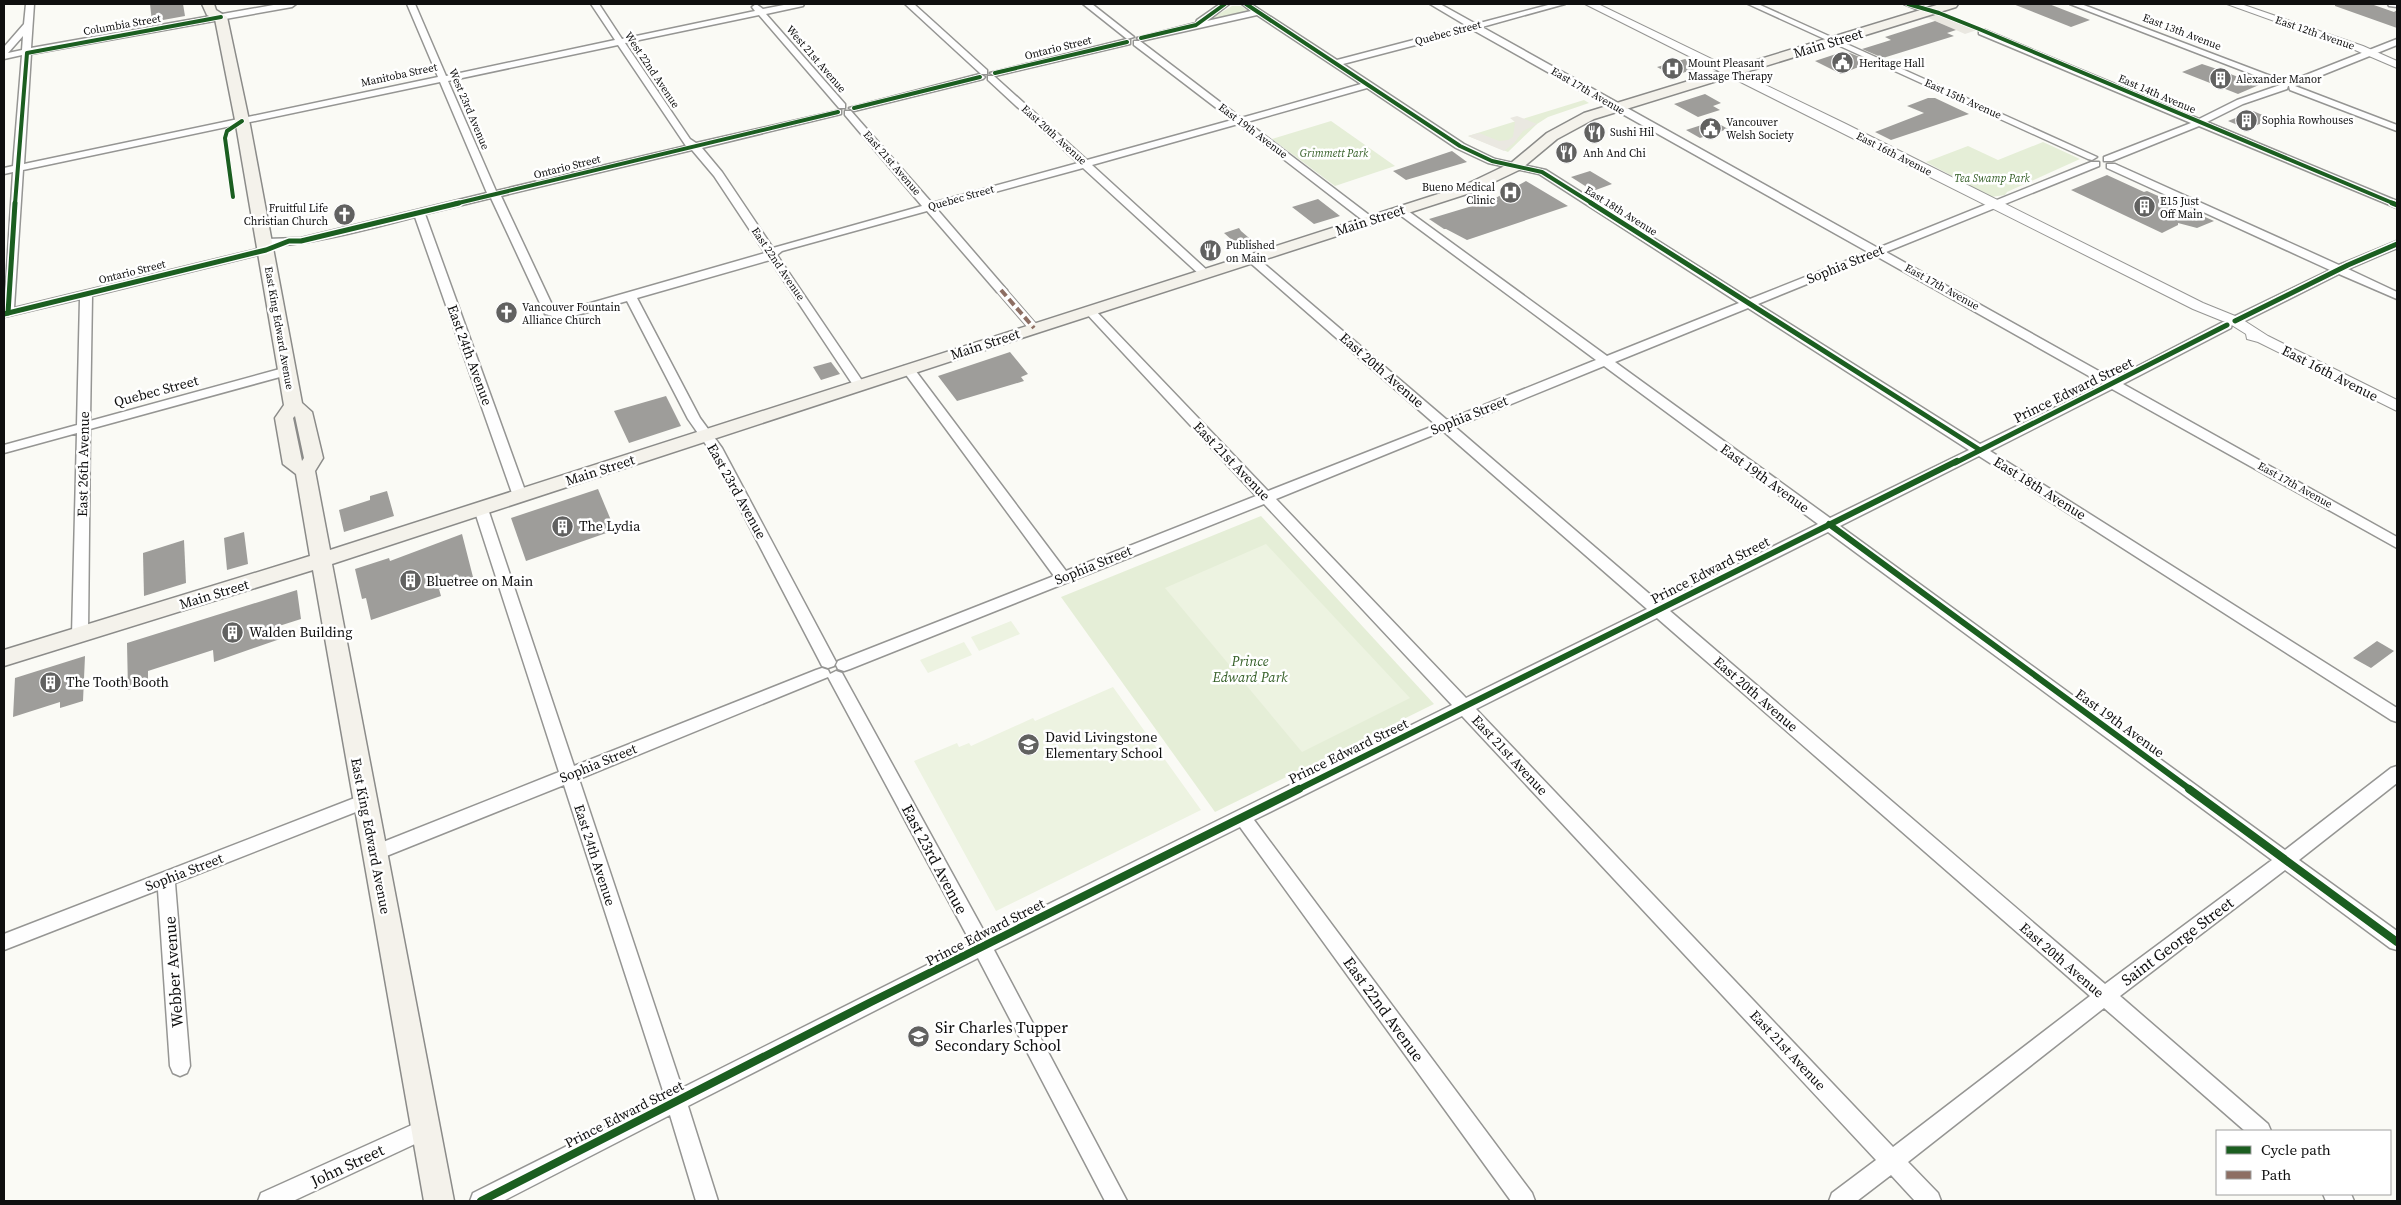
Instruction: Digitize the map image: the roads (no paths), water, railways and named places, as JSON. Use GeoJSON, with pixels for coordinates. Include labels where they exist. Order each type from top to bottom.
{"type":"FeatureCollection","features":[{"type":"Feature","properties":{"kind":"main road"},"geometry":{"type":"LineString","coordinates":[[208,4],[211,12],[221,17],[228,9],[227,4]]}},
{"type":"Feature","properties":{"kind":"main road","name":"Main Street"},"geometry":{"type":"LineString","coordinates":[[4,658],[321,561],[859,384],[1482,183],[1516,166],[1566,126],[1617,107],[1952,4]]}},
{"type":"Feature","properties":{"kind":"main road","name":"East King Edward Avenue"},"geometry":{"type":"LineString","coordinates":[[221,17],[242,120],[293,405],[284,418],[293,464],[305,471],[364,801],[439,1201]]}},
{"type":"Feature","properties":{"kind":"street"},"geometry":{"type":"LineString","coordinates":[[6,313],[30,4]]}},
{"type":"Feature","properties":{"kind":"street","name":"Columbia Street"},"geometry":{"type":"LineString","coordinates":[[4,56],[292,4]]}},
{"type":"Feature","properties":{"kind":"street","name":"West 23rd Avenue"},"geometry":{"type":"LineString","coordinates":[[411,4],[490,190],[495,195]]}},
{"type":"Feature","properties":{"kind":"street","name":"West 22nd Avenue"},"geometry":{"type":"LineString","coordinates":[[594,4],[686,141],[694,147]]}},
{"type":"Feature","properties":{"kind":"street","name":"West 21st Avenue"},"geometry":{"type":"LineString","coordinates":[[753,4],[846,110]]}},
{"type":"Feature","properties":{"kind":"street","name":"Manitoba Street"},"geometry":{"type":"LineString","coordinates":[[4,171],[800,4]]}},
{"type":"Feature","properties":{"kind":"street","name":"East 20th Avenue"},"geometry":{"type":"LineString","coordinates":[[909,4],[1204,273]]}},
{"type":"Feature","properties":{"kind":"street","name":"East 19th Avenue"},"geometry":{"type":"LineString","coordinates":[[1086,4],[1369,220]]}},
{"type":"Feature","properties":{"kind":"street","name":"Ontario Street"},"geometry":{"type":"LineString","coordinates":[[1196,25],[1225,4]]}},
{"type":"Feature","properties":{"kind":"street","name":"East 18th Avenue"},"geometry":{"type":"LineString","coordinates":[[1246,4],[1469,150],[1492,161],[1542,172],[2397,716]]}},
{"type":"Feature","properties":{"kind":"street","name":"East 17th Avenue"},"geometry":{"type":"LineString","coordinates":[[1434,4],[2115,383],[2397,543]]}},
{"type":"Feature","properties":{"kind":"street","name":"Quebec Street"},"geometry":{"type":"LineString","coordinates":[[1336,63],[1561,4]]}},
{"type":"Feature","properties":{"kind":"street","name":"East 16th Avenue"},"geometry":{"type":"LineString","coordinates":[[1590,4],[2397,406]]}},
{"type":"Feature","properties":{"kind":"street","name":"East 15th Avenue"},"geometry":{"type":"LineString","coordinates":[[1752,4],[2094,161]]}},
{"type":"Feature","properties":{"kind":"street"},"geometry":{"type":"LineString","coordinates":[[1908,4],[1929,11]]}},
{"type":"Feature","properties":{"kind":"street","name":"East 13th Avenue"},"geometry":{"type":"LineString","coordinates":[[2074,4],[2397,128]]}},
{"type":"Feature","properties":{"kind":"street","name":"East 12th Avenue"},"geometry":{"type":"LineString","coordinates":[[2232,4],[2370,53],[2397,65]]}},
{"type":"Feature","properties":{"kind":"street"},"geometry":{"type":"LineString","coordinates":[[2392,4],[2397,5]]}},
{"type":"Feature","properties":{"kind":"street","name":"Ontario Street"},"geometry":{"type":"LineString","coordinates":[[6,313],[987,75],[1258,12]]}},
{"type":"Feature","properties":{"kind":"street"},"geometry":{"type":"LineString","coordinates":[[4,52],[28,25]]}},
{"type":"Feature","properties":{"kind":"street","name":"East 14th Avenue"},"geometry":{"type":"LineString","coordinates":[[1982,32],[2397,204]]}},
{"type":"Feature","properties":{"kind":"street"},"geometry":{"type":"LineString","coordinates":[[2110,162],[2240,102],[2287,86],[2397,42]]}},
{"type":"Feature","properties":{"kind":"street","name":"Quebec Street"},"geometry":{"type":"LineString","coordinates":[[495,195],[549,310],[554,314],[563,315],[765,258],[778,249],[1369,85]]}},
{"type":"Feature","properties":{"kind":"street","name":"East 21st Avenue"},"geometry":{"type":"LineString","coordinates":[[846,110],[1034,328]]}},
{"type":"Feature","properties":{"kind":"street","name":"East 22nd Avenue"},"geometry":{"type":"LineString","coordinates":[[694,147],[700,151],[712,167],[772,253],[859,384]]}},
{"type":"Feature","properties":{"kind":"street"},"geometry":{"type":"LineString","coordinates":[[2094,161],[2110,162],[2397,296]]}},
{"type":"Feature","properties":{"kind":"street","name":"Sophia Street"},"geometry":{"type":"LineString","coordinates":[[374,853],[1445,424],[1605,362],[1994,204],[2094,161]]}},
{"type":"Feature","properties":{"kind":"street","name":"East 19th Avenue"},"geometry":{"type":"LineString","coordinates":[[1400,210],[2397,942]]}},
{"type":"Feature","properties":{"kind":"street","name":"East 24th Avenue"},"geometry":{"type":"LineString","coordinates":[[420,213],[520,496]]}},
{"type":"Feature","properties":{"kind":"street","name":"Prince Edward Street"},"geometry":{"type":"LineString","coordinates":[[480,1201],[1829,524],[2115,383],[2231,323],[2340,269],[2397,244]]}},
{"type":"Feature","properties":{"kind":"street","name":"East 20th Avenue"},"geometry":{"type":"LineString","coordinates":[[1251,258],[2260,1130]]}},
{"type":"Feature","properties":{"kind":"street","name":"East 26th Avenue"},"geometry":{"type":"LineString","coordinates":[[80,634],[86,294]]}},
{"type":"Feature","properties":{"kind":"street","name":"East 23rd Avenue"},"geometry":{"type":"LineString","coordinates":[[630,296],[705,435],[715,448],[983,948],[1116,1201]]}},
{"type":"Feature","properties":{"kind":"street","name":"East 21st Avenue"},"geometry":{"type":"LineString","coordinates":[[1089,310],[1930,1201]]}},
{"type":"Feature","properties":{"kind":"street"},"geometry":{"type":"LineString","coordinates":[[908,369],[1063,577]]}},
{"type":"Feature","properties":{"kind":"street","name":"Quebec Street"},"geometry":{"type":"LineString","coordinates":[[4,449],[287,371]]}},
{"type":"Feature","properties":{"kind":"street","name":"East 24th Avenue"},"geometry":{"type":"LineString","coordinates":[[482,509],[707,1201]]}},
{"type":"Feature","properties":{"kind":"street","name":"Saint George Street"},"geometry":{"type":"LineString","coordinates":[[1840,1201],[2104,996],[2397,773]]}},
{"type":"Feature","properties":{"kind":"street","name":"Sophia Street"},"geometry":{"type":"LineString","coordinates":[[4,942],[364,801]]}},
{"type":"Feature","properties":{"kind":"street","name":"East 22nd Avenue"},"geometry":{"type":"LineString","coordinates":[[1243,818],[1524,1201]]}},
{"type":"Feature","properties":{"kind":"street","name":"Webber Avenue"},"geometry":{"type":"LineString","coordinates":[[166,879],[180,1066]]}},
{"type":"Feature","properties":{"kind":"street","name":"John Street"},"geometry":{"type":"LineString","coordinates":[[269,1201],[426,1129]]}},
{"type":"Feature","properties":{"kind":"place","name":"Heritage Hall"},"geometry":{"type":"Point","coordinates":[1843,63]}},
{"type":"Feature","properties":{"kind":"place","name":"Mount Pleasant Massage Therapy"},"geometry":{"type":"Point","coordinates":[1672,69]}},
{"type":"Feature","properties":{"kind":"place","name":"Alexander Manor"},"geometry":{"type":"Point","coordinates":[2220,79]}},
{"type":"Feature","properties":{"kind":"place","name":"Sophia Rowhouses"},"geometry":{"type":"Point","coordinates":[2246,120]}},
{"type":"Feature","properties":{"kind":"place","name":"Vancouver Welsh Society"},"geometry":{"type":"Point","coordinates":[1710,128]}},
{"type":"Feature","properties":{"kind":"place","name":"Sushi Hil"},"geometry":{"type":"Point","coordinates":[1594,132]}},
{"type":"Feature","properties":{"kind":"place","name":"Anh And Chi"},"geometry":{"type":"Point","coordinates":[1567,153]}},
{"type":"Feature","properties":{"kind":"place","name":"Bueno Medical Clinic"},"geometry":{"type":"Point","coordinates":[1511,193]}},
{"type":"Feature","properties":{"kind":"place","name":"E15 Just Off Main"},"geometry":{"type":"Point","coordinates":[2144,207]}},
{"type":"Feature","properties":{"kind":"place","name":"Fruitful Life Christian Church"},"geometry":{"type":"Point","coordinates":[344,214]}},
{"type":"Feature","properties":{"kind":"place","name":"Published on Main"},"geometry":{"type":"Point","coordinates":[1210,251]}},
{"type":"Feature","properties":{"kind":"place","name":"Vancouver Fountain Alliance Church"},"geometry":{"type":"Point","coordinates":[506,313]}},
{"type":"Feature","properties":{"kind":"place","name":"The Lydia"},"geometry":{"type":"Point","coordinates":[563,526]}},
{"type":"Feature","properties":{"kind":"place","name":"Bluetree on Main"},"geometry":{"type":"Point","coordinates":[410,581]}},
{"type":"Feature","properties":{"kind":"place","name":"Walden Building"},"geometry":{"type":"Point","coordinates":[233,632]}},
{"type":"Feature","properties":{"kind":"place","name":"The Tooth Booth"},"geometry":{"type":"Point","coordinates":[50,682]}},
{"type":"Feature","properties":{"kind":"place","name":"David Livingstone Elementary School"},"geometry":{"type":"Point","coordinates":[1029,745]}},
{"type":"Feature","properties":{"kind":"place","name":"Sir Charles Tupper Secondary School"},"geometry":{"type":"Point","coordinates":[919,1036]}},
{"type":"Feature","properties":{"kind":"park label","name":"Grimmett Park"},"geometry":{"type":"Point","coordinates":[1334,153]}},
{"type":"Feature","properties":{"kind":"park label","name":"Tea Swamp Park"},"geometry":{"type":"Point","coordinates":[1992,178]}},
{"type":"Feature","properties":{"kind":"park label","name":"Prince Edward Park"},"geometry":{"type":"Point","coordinates":[1250,670]}}]}
